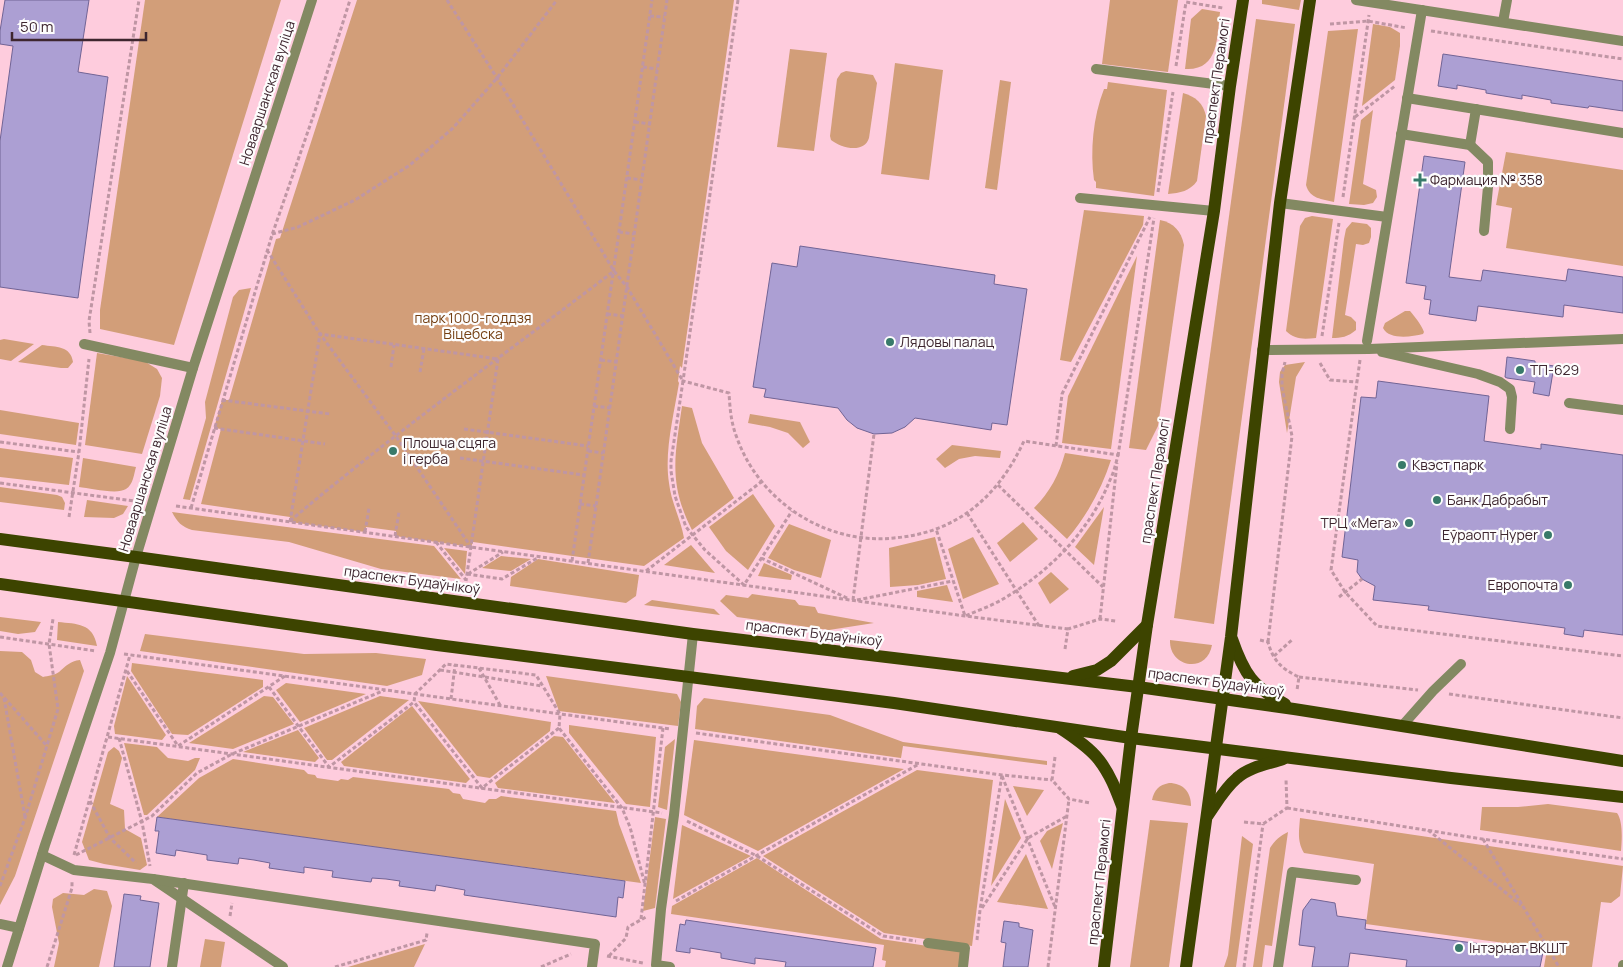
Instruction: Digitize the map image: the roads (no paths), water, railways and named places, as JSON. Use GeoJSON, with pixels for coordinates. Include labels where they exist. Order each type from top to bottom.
{"type":"FeatureCollection","features":[{"type":"Feature","properties":{"kind":"main road","name":"праспект Перамогі"},"geometry":{"type":"LineString","coordinates":[[1104,967],[1138,687],[1214,211],[1243,0]]}},
{"type":"Feature","properties":{"kind":"main road"},"geometry":{"type":"LineString","coordinates":[[1186,967],[1231,637],[1280,204],[1310,0]]}},
{"type":"Feature","properties":{"kind":"main road","name":"праспект Будаўнікоў"},"geometry":{"type":"LineString","coordinates":[[0,539],[136,556],[693,634],[1138,687],[1294,708],[1623,761]]}},
{"type":"Feature","properties":{"kind":"main road"},"geometry":{"type":"LineString","coordinates":[[0,584],[487,651],[689,676],[1058,726],[1131,738],[1623,797]]}},
{"type":"Feature","properties":{"kind":"main road"},"geometry":{"type":"LineString","coordinates":[[1062,678],[1097,670],[1118,655],[1147,625]]}},
{"type":"Feature","properties":{"kind":"main road"},"geometry":{"type":"LineString","coordinates":[[1231,637],[1240,661],[1250,678],[1266,694],[1294,708]]}},
{"type":"Feature","properties":{"kind":"main road"},"geometry":{"type":"LineString","coordinates":[[1058,726],[1084,744],[1099,759],[1110,777],[1122,807]]}},
{"type":"Feature","properties":{"kind":"main road"},"geometry":{"type":"LineString","coordinates":[[1207,817],[1225,791],[1238,777],[1255,768],[1288,758]]}},
{"type":"Feature","properties":{"kind":"street","name":"Новааршанская вуліца"},"geometry":{"type":"LineString","coordinates":[[7,967],[42,855],[110,653],[136,556],[193,368],[312,0]]}},
{"type":"Feature","properties":{"kind":"street"},"geometry":{"type":"LineString","coordinates":[[1356,0],[1623,41]]}},
{"type":"Feature","properties":{"kind":"street"},"geometry":{"type":"LineString","coordinates":[[1503,22],[1507,0]]}},
{"type":"Feature","properties":{"kind":"street"},"geometry":{"type":"LineString","coordinates":[[1366,346],[1422,10]]}},
{"type":"Feature","properties":{"kind":"street"},"geometry":{"type":"LineString","coordinates":[[1096,69],[1230,86]]}},
{"type":"Feature","properties":{"kind":"street"},"geometry":{"type":"LineString","coordinates":[[1407,98],[1623,133]]}},
{"type":"Feature","properties":{"kind":"street"},"geometry":{"type":"LineString","coordinates":[[1470,145],[1476,109]]}},
{"type":"Feature","properties":{"kind":"street"},"geometry":{"type":"LineString","coordinates":[[1401,134],[1470,145],[1488,162],[1484,231]]}},
{"type":"Feature","properties":{"kind":"street"},"geometry":{"type":"LineString","coordinates":[[1080,198],[1214,211]]}},
{"type":"Feature","properties":{"kind":"street"},"geometry":{"type":"LineString","coordinates":[[1280,204],[1387,217]]}},
{"type":"Feature","properties":{"kind":"street"},"geometry":{"type":"LineString","coordinates":[[1262,350],[1320,350],[1366,346],[1623,339]]}},
{"type":"Feature","properties":{"kind":"street"},"geometry":{"type":"LineString","coordinates":[[88,344],[193,368]]}},
{"type":"Feature","properties":{"kind":"street"},"geometry":{"type":"LineString","coordinates":[[1366,346],[1478,374],[1500,382],[1510,389],[1512,397],[1510,429]]}},
{"type":"Feature","properties":{"kind":"street"},"geometry":{"type":"LineString","coordinates":[[1570,403],[1623,410]]}},
{"type":"Feature","properties":{"kind":"street"},"geometry":{"type":"LineString","coordinates":[[670,967],[656,965],[670,814],[693,634]]}},
{"type":"Feature","properties":{"kind":"street"},"geometry":{"type":"LineString","coordinates":[[1402,726],[1432,691],[1461,664]]}},
{"type":"Feature","properties":{"kind":"street"},"geometry":{"type":"LineString","coordinates":[[42,855],[74,870],[184,883],[595,944],[592,967]]}},
{"type":"Feature","properties":{"kind":"street"},"geometry":{"type":"LineString","coordinates":[[1278,967],[1292,872],[1356,880]]}},
{"type":"Feature","properties":{"kind":"street"},"geometry":{"type":"LineString","coordinates":[[153,879],[283,967]]}},
{"type":"Feature","properties":{"kind":"street"},"geometry":{"type":"LineString","coordinates":[[172,967],[184,883]]}},
{"type":"Feature","properties":{"kind":"street"},"geometry":{"type":"LineString","coordinates":[[0,924],[19,928]]}},
{"type":"Feature","properties":{"kind":"street"},"geometry":{"type":"LineString","coordinates":[[928,943],[965,948],[963,967]]}},
{"type":"Feature","properties":{"kind":"place","name":"Фармация № 358"},"geometry":{"type":"Point","coordinates":[1420,180]}},
{"type":"Feature","properties":{"kind":"place","name":"Лядовы палац"},"geometry":{"type":"Point","coordinates":[890,342]}},
{"type":"Feature","properties":{"kind":"place","name":"ТП-629"},"geometry":{"type":"Point","coordinates":[1520,370]}},
{"type":"Feature","properties":{"kind":"place","name":"Плошча сцяга і герба"},"geometry":{"type":"Point","coordinates":[393,451]}},
{"type":"Feature","properties":{"kind":"place","name":"Квэст парк"},"geometry":{"type":"Point","coordinates":[1402,465]}},
{"type":"Feature","properties":{"kind":"place","name":"Банк Дабрабыт"},"geometry":{"type":"Point","coordinates":[1437,500]}},
{"type":"Feature","properties":{"kind":"place","name":"ТРЦ «Мега»"},"geometry":{"type":"Point","coordinates":[1409,523]}},
{"type":"Feature","properties":{"kind":"place","name":"Еўраопт Hyper"},"geometry":{"type":"Point","coordinates":[1548,535]}},
{"type":"Feature","properties":{"kind":"place","name":"Европочта"},"geometry":{"type":"Point","coordinates":[1568,585]}},
{"type":"Feature","properties":{"kind":"place","name":"Інтэрнат ВКШТ"},"geometry":{"type":"Point","coordinates":[1459,948]}},
{"type":"Feature","properties":{"kind":"park label","name":"парк 1000-годдзя Віцебска"},"geometry":{"type":"Point","coordinates":[473,326]}}]}
